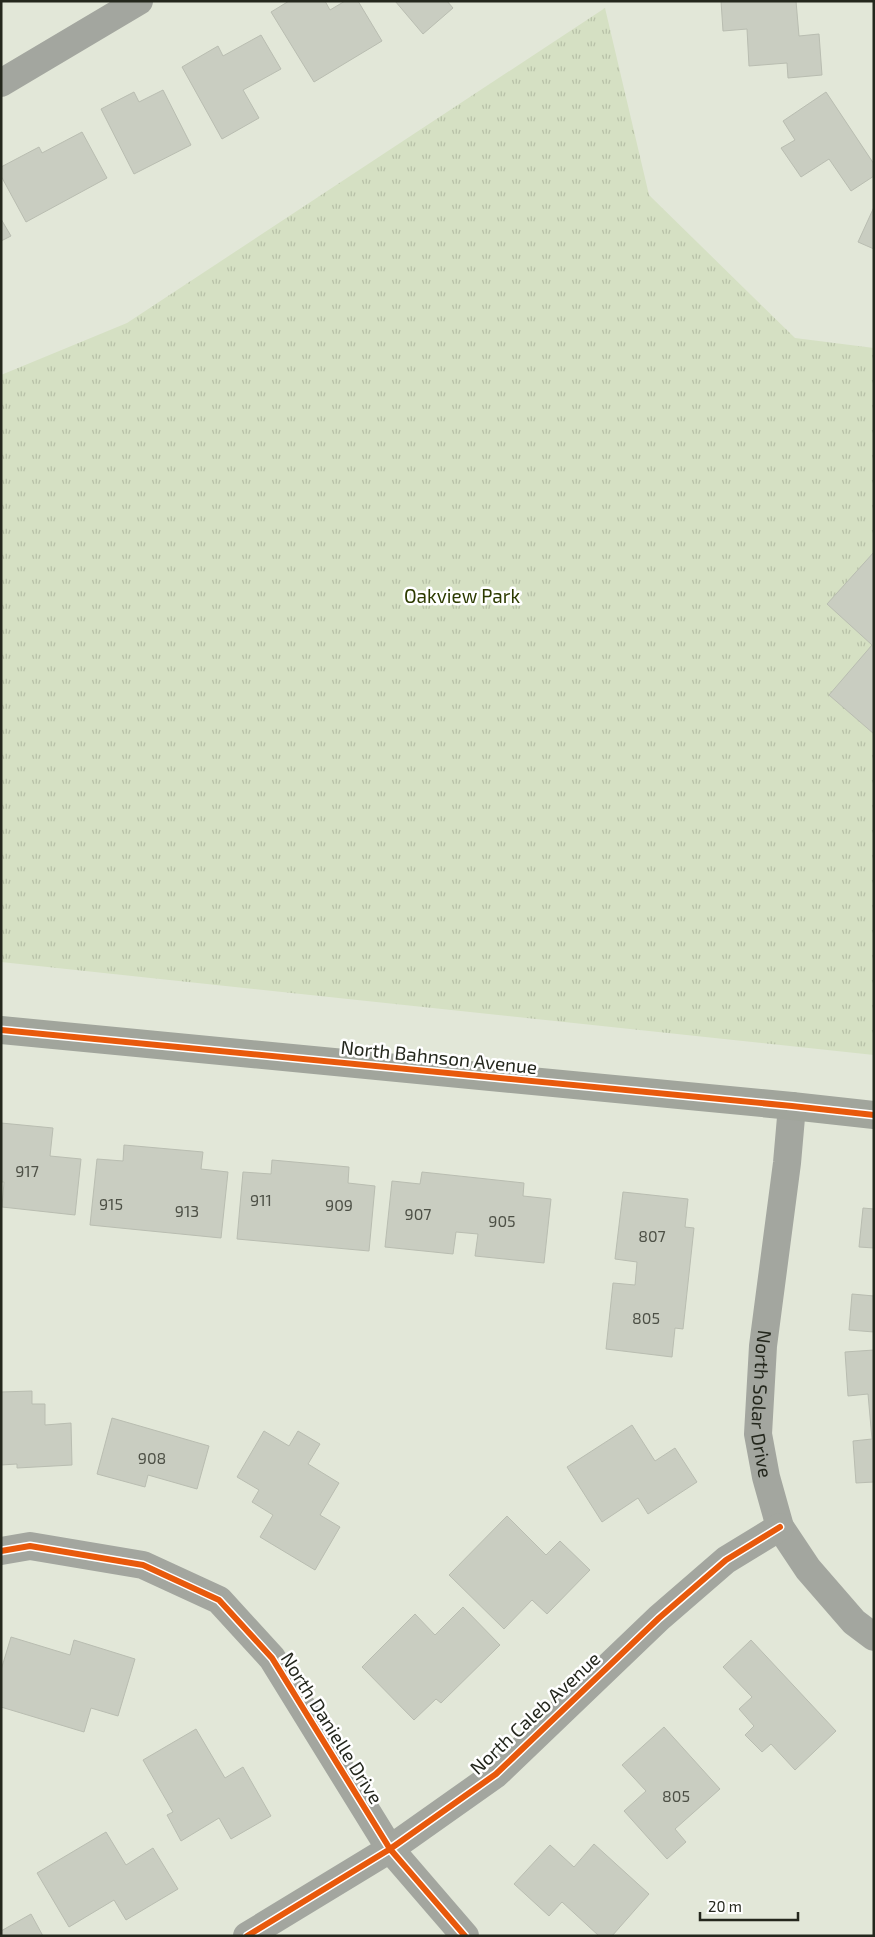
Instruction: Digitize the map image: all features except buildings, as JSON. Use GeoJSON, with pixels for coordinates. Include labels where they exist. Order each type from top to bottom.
{"type":"FeatureCollection","features":[{"type":"Feature","properties":{"kind":"street"},"geometry":{"type":"LineString","coordinates":[[1,84],[139,1]]}},
{"type":"Feature","properties":{"kind":"street","name":"North Bahnson Avenue"},"geometry":{"type":"LineString","coordinates":[[1,1030],[874,1115]]}},
{"type":"Feature","properties":{"kind":"street","name":"North Solar Drive"},"geometry":{"type":"LineString","coordinates":[[792,1106],[786,1172],[764,1346],[758,1434],[766,1476],[780,1527],[808,1569],[854,1622],[874,1637]]}},
{"type":"Feature","properties":{"kind":"street","name":"North Caleb Avenue"},"geometry":{"type":"LineString","coordinates":[[247,1936],[390,1849],[496,1774],[659,1618],[726,1560],[780,1527]]}},
{"type":"Feature","properties":{"kind":"street","name":"North Danielle Drive"},"geometry":{"type":"LineString","coordinates":[[1,1551],[30,1546],[144,1565],[219,1600],[272,1658],[390,1849],[465,1936]]}},
{"type":"Feature","properties":{"kind":"green space","name":"Oakview Park"},"geometry":{"type":"Polygon","coordinates":[[[605,8],[649,195],[795,338],[874,348],[874,1055],[1,962],[1,375],[127,323],[605,8]]]}},
{"type":"Feature","properties":{"kind":"cycle path"},"geometry":{"type":"LineString","coordinates":[[1,1030],[874,1115]]}},
{"type":"Feature","properties":{"kind":"cycle path"},"geometry":{"type":"LineString","coordinates":[[247,1936],[390,1849],[496,1774],[659,1618],[726,1560],[780,1527]]}},
{"type":"Feature","properties":{"kind":"cycle path"},"geometry":{"type":"LineString","coordinates":[[1,1551],[30,1546],[143,1565],[219,1600],[272,1658],[390,1849],[465,1936]]}}]}
